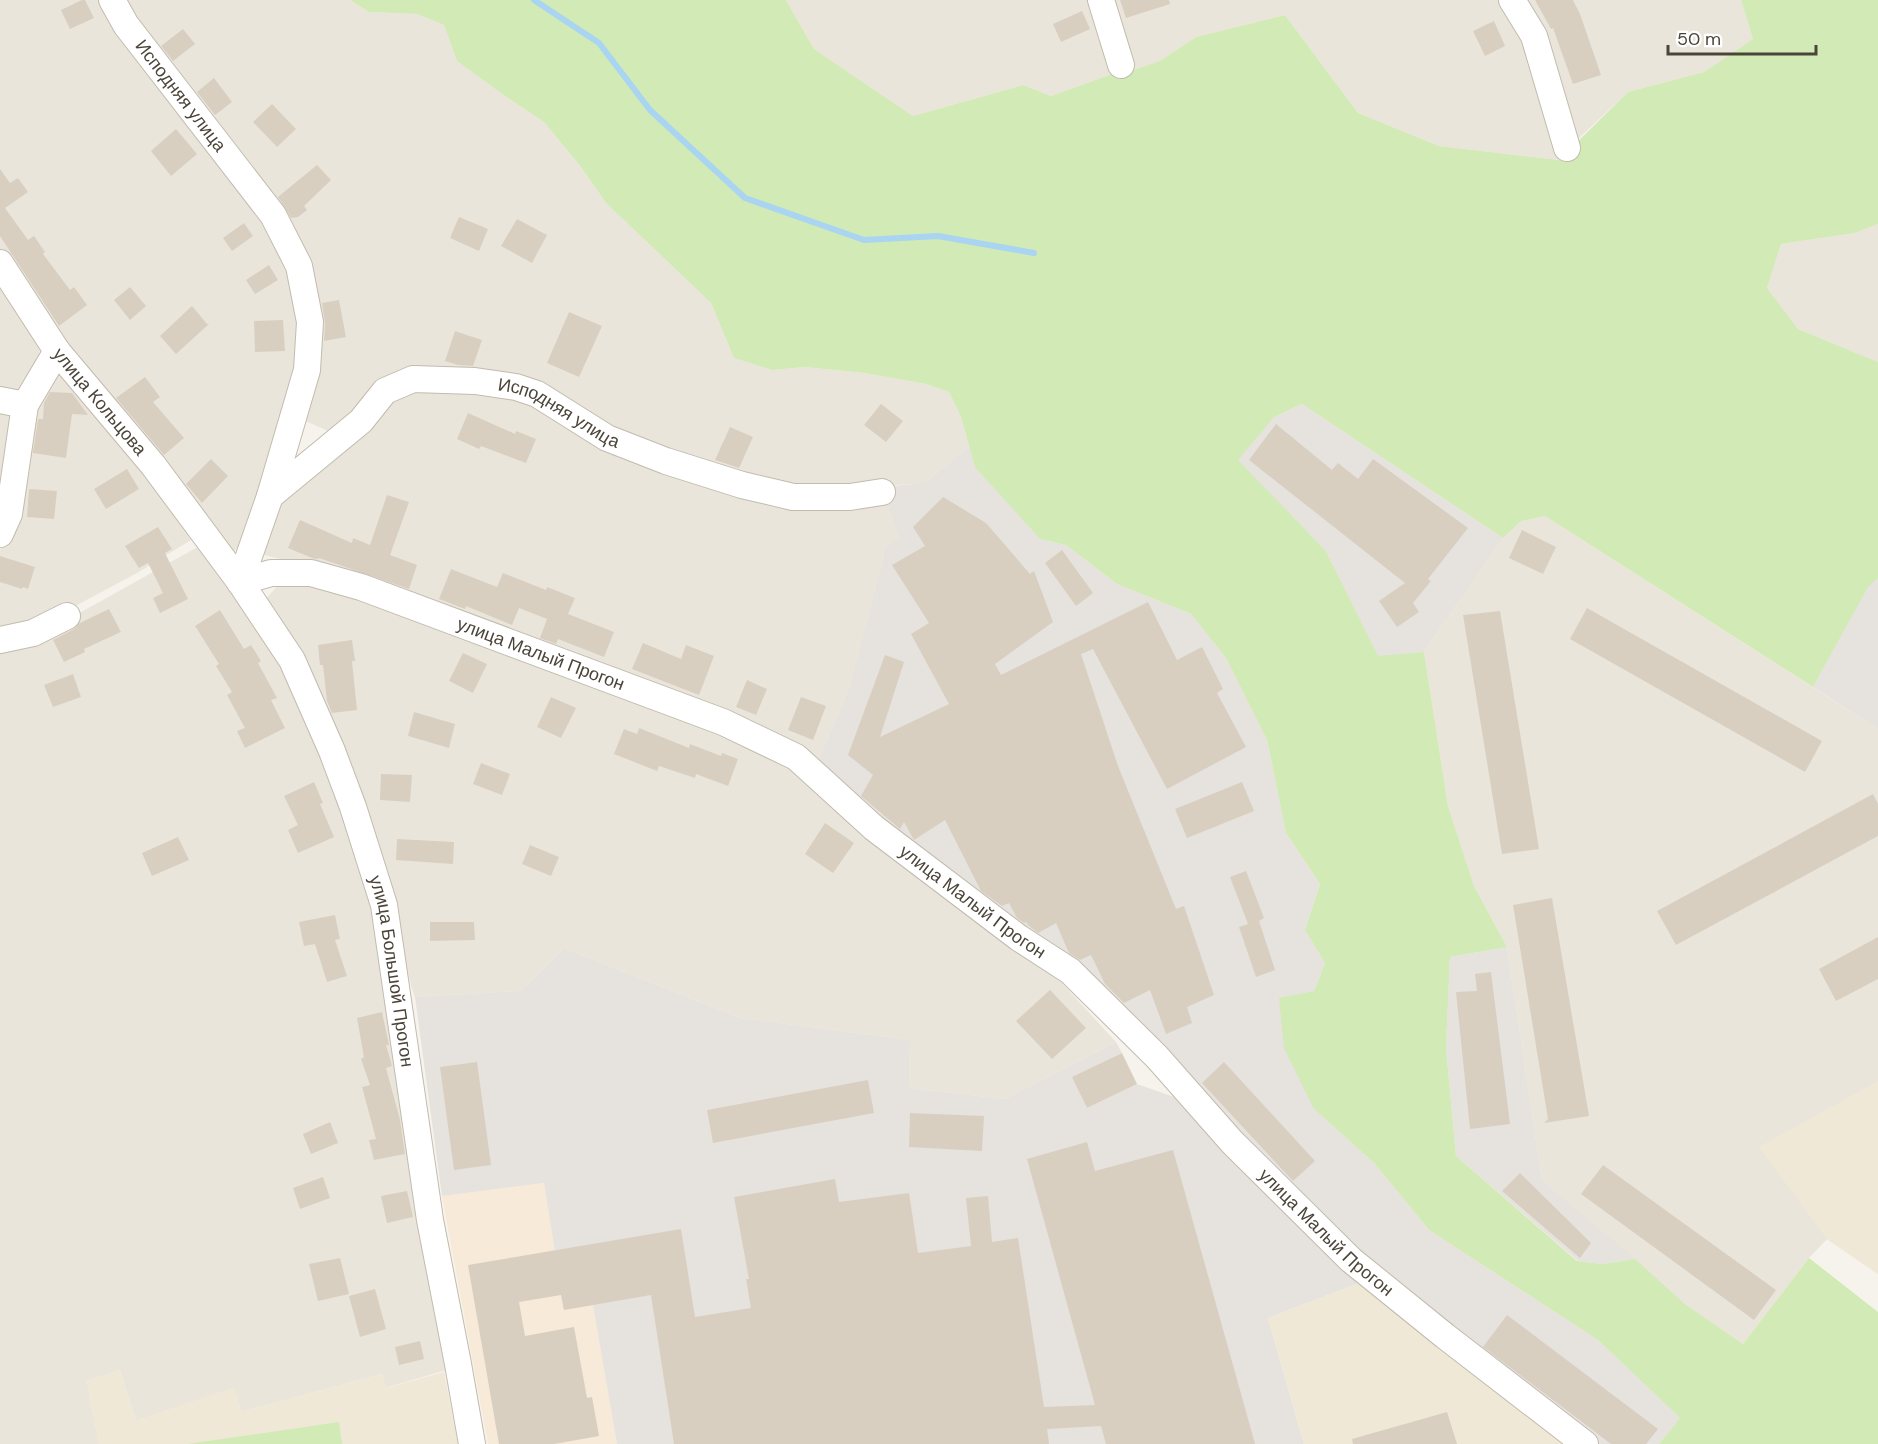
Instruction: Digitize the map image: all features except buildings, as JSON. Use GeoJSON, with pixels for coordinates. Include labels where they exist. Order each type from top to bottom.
{"type":"FeatureCollection","features":[{"type":"Feature","properties":{"kind":"street","name":"Исподняя улица"},"geometry":{"type":"LineString","coordinates":[[112,0],[126,25],[273,215],[299,266],[310,322],[307,370],[270,496],[240,582]]}},
{"type":"Feature","properties":{"kind":"street"},"geometry":{"type":"LineString","coordinates":[[1101,0],[1121,65]]}},
{"type":"Feature","properties":{"kind":"street"},"geometry":{"type":"LineString","coordinates":[[1512,0],[1534,36],[1567,148]]}},
{"type":"Feature","properties":{"kind":"street","name":"улица Кольцова"},"geometry":{"type":"LineString","coordinates":[[0,263],[57,351],[153,465],[204,536]]}},
{"type":"Feature","properties":{"kind":"street"},"geometry":{"type":"LineString","coordinates":[[0,534],[9,514],[25,405],[57,351]]}},
{"type":"Feature","properties":{"kind":"street","name":"Исподняя улица"},"geometry":{"type":"LineString","coordinates":[[270,496],[361,421],[385,391],[413,379],[475,381],[516,387],[537,394],[607,438],[666,461],[742,485],[794,497],[850,497],[882,492]]}},
{"type":"Feature","properties":{"kind":"street"},"geometry":{"type":"LineString","coordinates":[[0,400],[25,405]]}},
{"type":"Feature","properties":{"kind":"street","name":"улица Большой Прогон"},"geometry":{"type":"LineString","coordinates":[[204,536],[240,582],[292,660],[353,807],[384,904],[430,1220],[472,1444]]}},
{"type":"Feature","properties":{"kind":"street","name":"улица Малый Прогон"},"geometry":{"type":"LineString","coordinates":[[240,582],[271,573],[311,573],[361,587],[723,722],[796,757],[883,834],[1019,938],[1070,971],[1157,1057],[1232,1142],[1351,1260],[1585,1444]]}},
{"type":"Feature","properties":{"kind":"street"},"geometry":{"type":"LineString","coordinates":[[0,640],[33,633],[67,616]]}},
{"type":"Feature","properties":{"kind":"shaded area"},"geometry":{"type":"Polygon","coordinates":[[[0,0],[102,0],[266,222],[293,272],[301,320],[299,367],[247,539],[232,553],[61,347],[0,256],[0,0]]]}},
{"type":"Feature","properties":{"kind":"shaded area"},"geometry":{"type":"Polygon","coordinates":[[[115,0],[350,0],[369,12],[417,14],[444,25],[457,61],[544,122],[581,167],[606,203],[711,303],[734,358],[772,370],[805,367],[864,373],[926,384],[949,392],[961,417],[969,446],[930,479],[915,484],[792,491],[609,431],[567,402],[411,374],[335,434],[296,417],[303,265],[115,0]]]}},
{"type":"Feature","properties":{"kind":"shaded area"},"geometry":{"type":"Polygon","coordinates":[[[786,0],[1090,0],[1112,74],[1051,96],[1023,85],[913,116],[814,49],[786,0]]]}},
{"type":"Feature","properties":{"kind":"shaded area"},"geometry":{"type":"Polygon","coordinates":[[[1112,0],[1498,0],[1524,41],[1559,160],[1439,146],[1358,113],[1285,15],[1196,37],[1160,61],[1133,70],[1112,0]]]}},
{"type":"Feature","properties":{"kind":"shaded area"},"geometry":{"type":"Polygon","coordinates":[[[1520,0],[1741,0],[1753,39],[1704,72],[1628,92],[1578,139],[1541,35],[1520,0]]]}},
{"type":"Feature","properties":{"kind":"shaded area"},"geometry":{"type":"Polygon","coordinates":[[[1878,224],[1878,362],[1798,329],[1767,288],[1781,244],[1855,233],[1878,224]]]}},
{"type":"Feature","properties":{"kind":"shaded area"},"geometry":{"type":"Polygon","coordinates":[[[0,283],[41,346],[33,376],[20,399],[0,396],[0,283]]]}},
{"type":"Feature","properties":{"kind":"shaded area"},"geometry":{"type":"Polygon","coordinates":[[[69,369],[191,540],[137,573],[34,628],[0,635],[0,551],[14,517],[29,406],[46,377],[69,369]]]}},
{"type":"Feature","properties":{"kind":"shaded area"},"geometry":{"type":"Polygon","coordinates":[[[412,387],[513,392],[664,467],[884,497],[901,538],[886,546],[849,688],[818,760],[313,567],[264,555],[280,498],[391,397],[412,387]]]}},
{"type":"Feature","properties":{"kind":"shaded area"},"geometry":{"type":"Polygon","coordinates":[[[1302,404],[1503,538],[1424,652],[1378,657],[1326,551],[1237,460],[1274,417],[1302,404]]]}},
{"type":"Feature","properties":{"kind":"shaded area"},"geometry":{"type":"Polygon","coordinates":[[[0,409],[11,411],[0,513],[0,409]]]}},
{"type":"Feature","properties":{"kind":"shaded area"},"geometry":{"type":"Polygon","coordinates":[[[969,446],[976,467],[1040,539],[1066,545],[1117,584],[1191,614],[1226,658],[1267,740],[1286,833],[1320,884],[1305,930],[1325,963],[1314,991],[1279,999],[1314,1109],[1375,1164],[1429,1230],[1598,1340],[1680,1418],[1659,1444],[1593,1444],[1357,1257],[1187,1085],[901,841],[818,760],[849,688],[886,546],[900,538],[884,497],[883,487],[915,484],[930,479],[969,446]]]}},
{"type":"Feature","properties":{"kind":"shaded area"},"geometry":{"type":"Polygon","coordinates":[[[1545,516],[1878,729],[1878,1274],[1827,1239],[1809,1258],[1743,1344],[1685,1304],[1542,1180],[1507,947],[1474,886],[1448,806],[1424,652],[1503,538],[1521,521],[1545,516]]]}},
{"type":"Feature","properties":{"kind":"shaded area"},"geometry":{"type":"Polygon","coordinates":[[[203,544],[284,664],[321,749],[376,905],[450,1369],[385,1388],[382,1374],[241,1412],[234,1388],[136,1421],[120,1370],[87,1381],[99,1444],[0,1444],[0,645],[35,638],[203,544]]]}},
{"type":"Feature","properties":{"kind":"shaded area"},"geometry":{"type":"Polygon","coordinates":[[[1878,578],[1878,729],[1813,687],[1868,586],[1878,578]]]}},
{"type":"Feature","properties":{"kind":"shaded area"},"geometry":{"type":"Polygon","coordinates":[[[310,582],[720,729],[793,766],[869,833],[1061,982],[1116,1042],[1005,1099],[909,1088],[910,1040],[740,1018],[564,948],[521,991],[415,997],[386,871],[265,600],[280,583],[310,582]]]}},
{"type":"Feature","properties":{"kind":"shaded area"},"geometry":{"type":"Polygon","coordinates":[[[1507,947],[1542,1180],[1635,1259],[1602,1264],[1578,1261],[1456,1156],[1446,1048],[1450,957],[1507,947]]]}},
{"type":"Feature","properties":{"kind":"shaded area"},"geometry":{"type":"Polygon","coordinates":[[[564,948],[740,1018],[910,1040],[909,1088],[1005,1099],[1116,1042],[1122,1053],[1073,1077],[1087,1108],[1137,1084],[1174,1097],[1255,1177],[1255,1183],[1359,1283],[1268,1318],[1304,1444],[617,1444],[593,1305],[564,1309],[544,1183],[442,1196],[415,997],[521,991],[564,948]]]}},
{"type":"Feature","properties":{"kind":"shaded area"},"geometry":{"type":"Polygon","coordinates":[[[1878,1081],[1878,1274],[1827,1239],[1759,1147],[1878,1081]]]}},
{"type":"Feature","properties":{"kind":"shaded area"},"geometry":{"type":"Polygon","coordinates":[[[544,1183],[564,1309],[593,1304],[617,1444],[488,1444],[442,1196],[544,1183]]]}},
{"type":"Feature","properties":{"kind":"shaded area"},"geometry":{"type":"Polygon","coordinates":[[[1359,1283],[1568,1444],[1304,1444],[1268,1318],[1359,1283]]]}},
{"type":"Feature","properties":{"kind":"shaded area"},"geometry":{"type":"Polygon","coordinates":[[[120,1370],[136,1421],[234,1387],[241,1412],[382,1374],[386,1388],[444,1372],[458,1444],[99,1444],[87,1381],[120,1370]]]}},
{"type":"Feature","properties":{"kind":"green space"},"geometry":{"type":"Polygon","coordinates":[[[350,0],[786,0],[814,49],[913,116],[1023,85],[1051,96],[1112,74],[1160,61],[1196,37],[1285,15],[1358,113],[1439,146],[1559,160],[1628,92],[1704,72],[1753,39],[1741,0],[1878,0],[1878,224],[1855,233],[1781,244],[1767,288],[1798,329],[1878,362],[1878,578],[1868,587],[1813,687],[1545,516],[1521,521],[1503,538],[1302,404],[1274,417],[1238,460],[1326,551],[1378,656],[1424,652],[1448,806],[1474,886],[1507,947],[1450,957],[1446,1048],[1456,1156],[1577,1261],[1602,1264],[1635,1259],[1685,1304],[1743,1344],[1809,1258],[1878,1312],[1878,1444],[1659,1444],[1680,1418],[1598,1340],[1429,1230],[1375,1164],[1314,1109],[1284,1048],[1279,998],[1314,991],[1325,963],[1305,930],[1320,884],[1286,833],[1267,740],[1226,658],[1191,614],[1117,584],[1066,545],[1040,539],[975,467],[961,417],[949,392],[926,384],[864,373],[805,367],[772,370],[734,358],[711,303],[606,203],[581,167],[544,122],[457,61],[444,25],[417,14],[369,12],[350,0]]]}},
{"type":"Feature","properties":{"kind":"green space"},"geometry":{"type":"Polygon","coordinates":[[[339,1422],[342,1444],[188,1444],[339,1422]]]}},
{"type":"Feature","properties":{"kind":"waterway"},"geometry":{"type":"LineString","coordinates":[[534,0],[599,43],[650,110],[745,198],[864,240],[938,236],[1034,253]]}}]}
